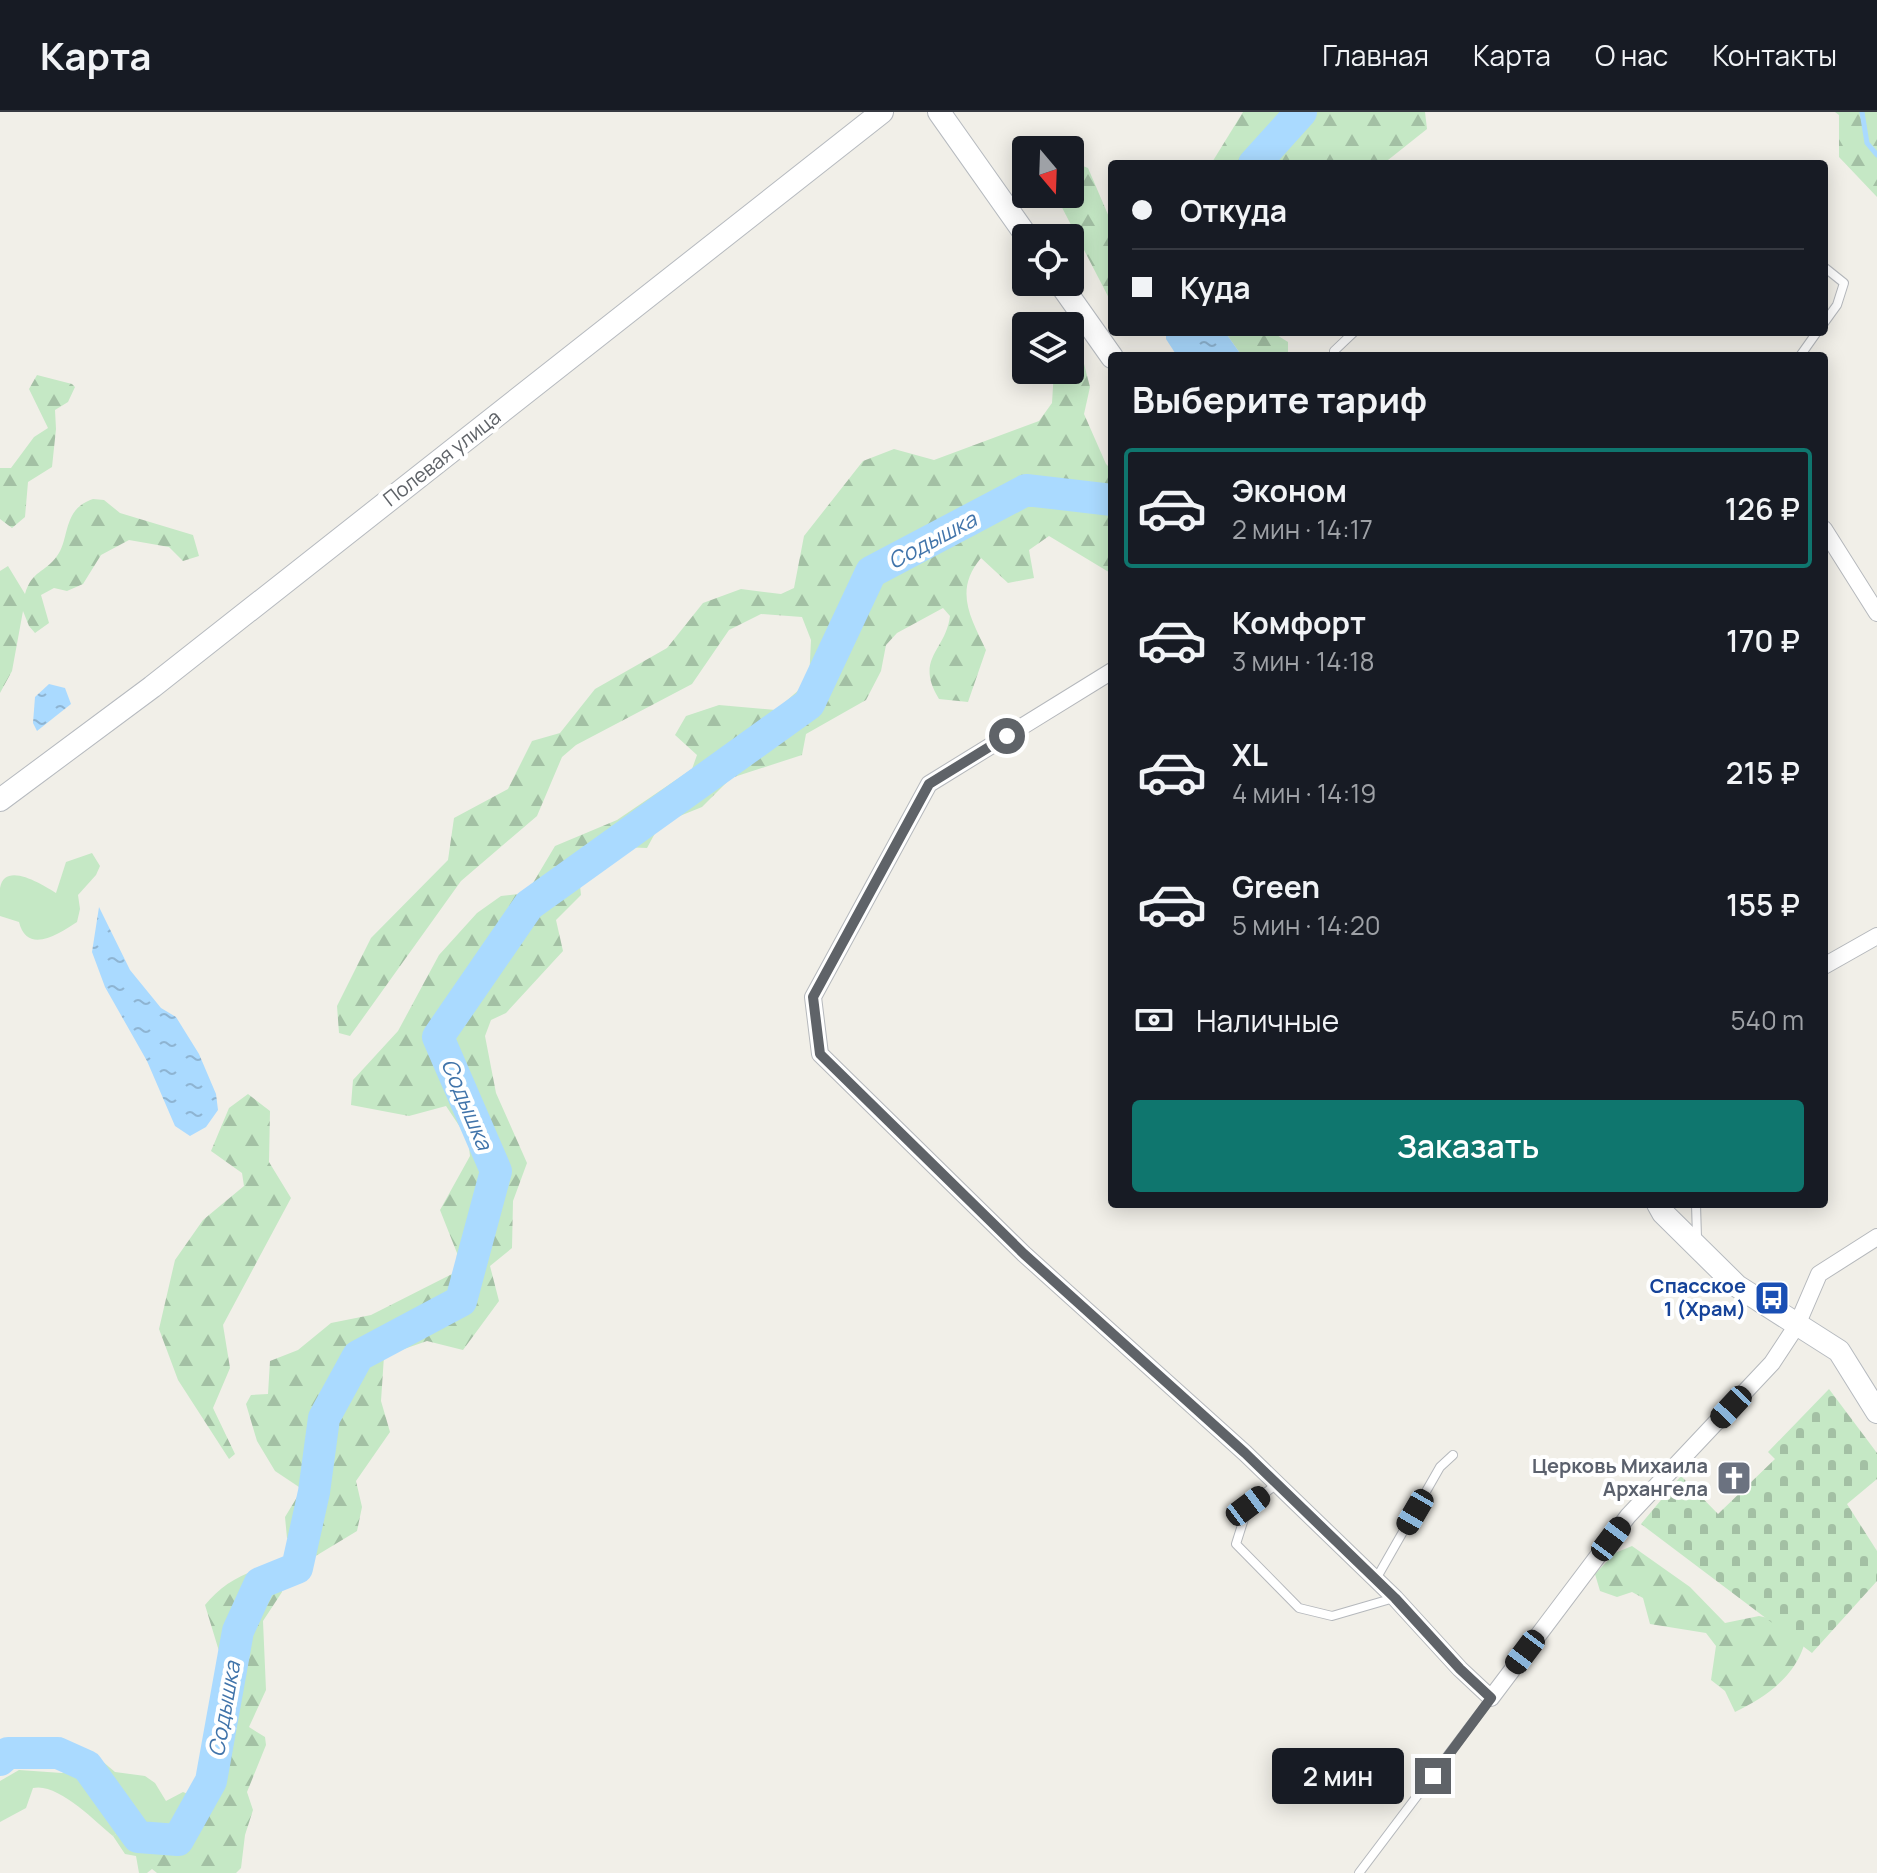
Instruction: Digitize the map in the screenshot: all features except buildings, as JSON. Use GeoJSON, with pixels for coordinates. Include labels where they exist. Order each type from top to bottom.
{"type":"FeatureCollection","features":[{"type":"Feature","properties":{"kind":"street","name":"Полевая улица"},"geometry":{"type":"LineString","coordinates":[[0,800],[152,687],[882,112]]}},
{"type":"Feature","properties":{"kind":"street"},"geometry":{"type":"LineString","coordinates":[[939,112],[1018,224]]}},
{"type":"Feature","properties":{"kind":"street"},"geometry":{"type":"LineString","coordinates":[[1069,296],[1108,352]]}},
{"type":"Feature","properties":{"kind":"street"},"geometry":{"type":"LineString","coordinates":[[1828,535],[1877,613]]}},
{"type":"Feature","properties":{"kind":"street"},"geometry":{"type":"LineString","coordinates":[[1108,673],[929,784],[813,997],[820,1054],[1024,1254],[1277,1484],[1395,1598],[1491,1698],[1628,1516],[1772,1363],[1797,1325],[1819,1274],[1877,1237]]}},
{"type":"Feature","properties":{"kind":"street"},"geometry":{"type":"LineString","coordinates":[[1828,964],[1877,936]]}},
{"type":"Feature","properties":{"kind":"street"},"geometry":{"type":"LineString","coordinates":[[1660,1208],[1737,1286],[1839,1351],[1877,1412]]}},
{"type":"Feature","properties":{"kind":"lane"},"geometry":{"type":"LineString","coordinates":[[1828,270],[1844,283],[1837,305],[1828,317]]}},
{"type":"Feature","properties":{"kind":"lane"},"geometry":{"type":"LineString","coordinates":[[1334,352],[1350,336]]}},
{"type":"Feature","properties":{"kind":"lane"},"geometry":{"type":"LineString","coordinates":[[1696,1208],[1697,1247]]}},
{"type":"Feature","properties":{"kind":"lane"},"geometry":{"type":"LineString","coordinates":[[1376,1580],[1440,1467],[1453,1455]]}},
{"type":"Feature","properties":{"kind":"lane"},"geometry":{"type":"LineString","coordinates":[[1277,1484],[1248,1506],[1236,1544],[1299,1608],[1332,1616],[1395,1598]]}},
{"type":"Feature","properties":{"kind":"lane"},"geometry":{"type":"LineString","coordinates":[[1359,1873],[1491,1698]]}},
{"type":"Feature","properties":{"kind":"green space"},"geometry":{"type":"Polygon","coordinates":[[[1243,112],[1425,112],[1427,129],[1388,160],[1213,160],[1243,112]]]}},
{"type":"Feature","properties":{"kind":"green space"},"geometry":{"type":"Polygon","coordinates":[[[1835,112],[1877,112],[1877,197],[1839,157],[1839,115],[1835,112]]]}},
{"type":"Feature","properties":{"kind":"green space"},"geometry":{"type":"Polygon","coordinates":[[[1084,166],[1088,168],[1108,215],[1108,296],[1084,250],[1084,224],[1071,224],[1062,208],[1084,208],[1084,166]]]}},
{"type":"Feature","properties":{"kind":"green space"},"geometry":{"type":"Polygon","coordinates":[[[1228,336],[1278,336],[1288,342],[1288,352],[1239,352],[1228,336]]]}},
{"type":"Feature","properties":{"kind":"green space"},"geometry":{"type":"Polygon","coordinates":[[[1084,364],[1090,387],[1084,414],[1108,466],[1108,572],[1049,536],[1029,550],[1034,578],[1008,583],[981,558],[968,581],[966,592],[970,615],[986,650],[968,702],[939,699],[932,685],[930,664],[950,616],[943,608],[897,633],[886,645],[881,671],[866,700],[806,734],[802,755],[731,778],[702,807],[660,824],[647,848],[594,846],[579,876],[581,895],[556,920],[563,951],[506,1013],[491,1020],[485,1036],[496,1093],[527,1163],[513,1201],[512,1248],[490,1266],[499,1301],[463,1350],[427,1341],[384,1356],[381,1401],[390,1432],[356,1481],[362,1507],[357,1531],[314,1557],[287,1538],[285,1517],[302,1489],[275,1471],[257,1441],[246,1404],[251,1395],[268,1394],[270,1361],[298,1350],[331,1323],[371,1315],[456,1272],[457,1253],[440,1210],[470,1156],[468,1139],[446,1106],[409,1116],[351,1105],[353,1080],[398,1031],[439,955],[477,913],[501,896],[527,893],[555,846],[617,820],[692,769],[697,755],[675,735],[686,716],[719,705],[776,710],[809,681],[811,640],[802,617],[761,614],[729,630],[692,684],[576,745],[562,757],[537,816],[461,881],[350,1036],[339,1033],[337,1006],[371,938],[448,860],[454,818],[508,789],[532,741],[560,733],[595,689],[667,648],[703,603],[741,589],[781,594],[794,588],[804,536],[863,461],[894,449],[934,460],[1039,421],[1052,403],[1053,384],[1084,384],[1084,364]]]}},
{"type":"Feature","properties":{"kind":"green space"},"geometry":{"type":"Polygon","coordinates":[[[37,375],[75,387],[68,402],[55,410],[52,467],[28,482],[25,517],[12,528],[0,519],[0,468],[11,468],[34,437],[48,428],[29,389],[37,375]]]}},
{"type":"Feature","properties":{"kind":"green space"},"geometry":{"type":"Polygon","coordinates":[[[93,499],[104,500],[120,513],[193,535],[199,556],[183,561],[169,547],[129,540],[101,555],[83,584],[67,591],[54,588],[41,595],[49,623],[35,633],[23,611],[12,671],[0,693],[0,571],[8,566],[25,594],[31,580],[57,556],[76,510],[93,499]]]}},
{"type":"Feature","properties":{"kind":"green space"},"geometry":{"type":"Polygon","coordinates":[[[92,853],[100,866],[78,895],[80,909],[77,922],[53,936],[36,940],[23,932],[19,922],[0,916],[3,880],[17,875],[56,893],[66,862],[92,853]]]}},
{"type":"Feature","properties":{"kind":"green space"},"geometry":{"type":"Polygon","coordinates":[[[248,1094],[270,1111],[269,1162],[291,1198],[223,1325],[230,1368],[213,1408],[235,1454],[229,1459],[178,1380],[159,1329],[175,1260],[203,1220],[244,1186],[242,1173],[211,1151],[229,1108],[248,1094]]]}},
{"type":"Feature","properties":{"kind":"green space"},"geometry":{"type":"Polygon","coordinates":[[[1829,1389],[1877,1453],[1877,1479],[1847,1504],[1877,1551],[1877,1581],[1812,1653],[1641,1524],[1681,1476],[1718,1514],[1775,1459],[1768,1452],[1829,1389]]]}},
{"type":"Feature","properties":{"kind":"green space"},"geometry":{"type":"Polygon","coordinates":[[[1632,1546],[1690,1587],[1725,1623],[1759,1616],[1807,1626],[1805,1641],[1793,1667],[1773,1688],[1735,1712],[1725,1691],[1711,1680],[1716,1646],[1706,1633],[1650,1624],[1643,1598],[1632,1592],[1617,1597],[1600,1591],[1595,1574],[1615,1553],[1632,1546]]]}},
{"type":"Feature","properties":{"kind":"green space"},"geometry":{"type":"Polygon","coordinates":[[[281,1565],[282,1592],[263,1621],[266,1690],[249,1727],[265,1737],[266,1745],[247,1792],[253,1810],[245,1835],[241,1868],[236,1873],[157,1873],[152,1869],[139,1873],[136,1856],[125,1854],[113,1836],[131,1824],[189,1830],[207,1812],[225,1782],[228,1744],[237,1728],[226,1721],[223,1712],[225,1671],[205,1605],[220,1589],[239,1577],[281,1565]]]}},
{"type":"Feature","properties":{"kind":"green space"},"geometry":{"type":"Polygon","coordinates":[[[102,1761],[115,1772],[145,1776],[155,1783],[166,1801],[183,1792],[188,1794],[194,1806],[189,1831],[132,1824],[113,1836],[75,1804],[43,1788],[33,1788],[26,1808],[0,1822],[0,1781],[19,1770],[62,1773],[102,1761]]]}},
{"type":"Feature","properties":{"kind":"water"},"geometry":{"type":"Polygon","coordinates":[[[1166,336],[1228,336],[1239,352],[1174,352],[1166,336]]]}},
{"type":"Feature","properties":{"kind":"water"},"geometry":{"type":"Polygon","coordinates":[[[49,684],[65,688],[71,704],[37,731],[33,723],[35,697],[49,684]]]}},
{"type":"Feature","properties":{"kind":"water"},"geometry":{"type":"Polygon","coordinates":[[[99,907],[130,970],[161,1008],[176,1017],[199,1054],[216,1094],[218,1110],[206,1127],[190,1136],[175,1126],[147,1061],[105,987],[92,952],[99,907]]]}},
{"type":"Feature","properties":{"kind":"waterway","name":"Содышка"},"geometry":{"type":"LineString","coordinates":[[1258,160],[1301,112]]}},
{"type":"Feature","properties":{"kind":"waterway"},"geometry":{"type":"LineString","coordinates":[[1862,112],[1867,143],[1877,155]]}},
{"type":"Feature","properties":{"kind":"waterway","name":"Содышка"},"geometry":{"type":"LineString","coordinates":[[0,1760],[8,1753],[58,1753],[87,1766],[138,1837],[178,1840],[211,1781],[238,1631],[260,1583],[297,1568],[314,1492],[324,1418],[358,1356],[461,1301],[496,1171],[438,1037],[529,905],[809,704],[871,572],[1026,490],[1108,500]]}},
{"type":"Feature","properties":{"kind":"place","name":"Спасское 1 (Храм)"},"geometry":{"type":"Point","coordinates":[1772,1298]}},
{"type":"Feature","properties":{"kind":"place","name":"Церковь Михаила Архангела"},"geometry":{"type":"Point","coordinates":[1734,1478]}},
{"type":"Feature","properties":{"kind":"route"},"geometry":{"type":"LineString","coordinates":[[1007,736],[929,784],[813,997],[820,1054],[1024,1254],[1245,1453],[1395,1598],[1491,1698],[1433,1776]]}}]}
